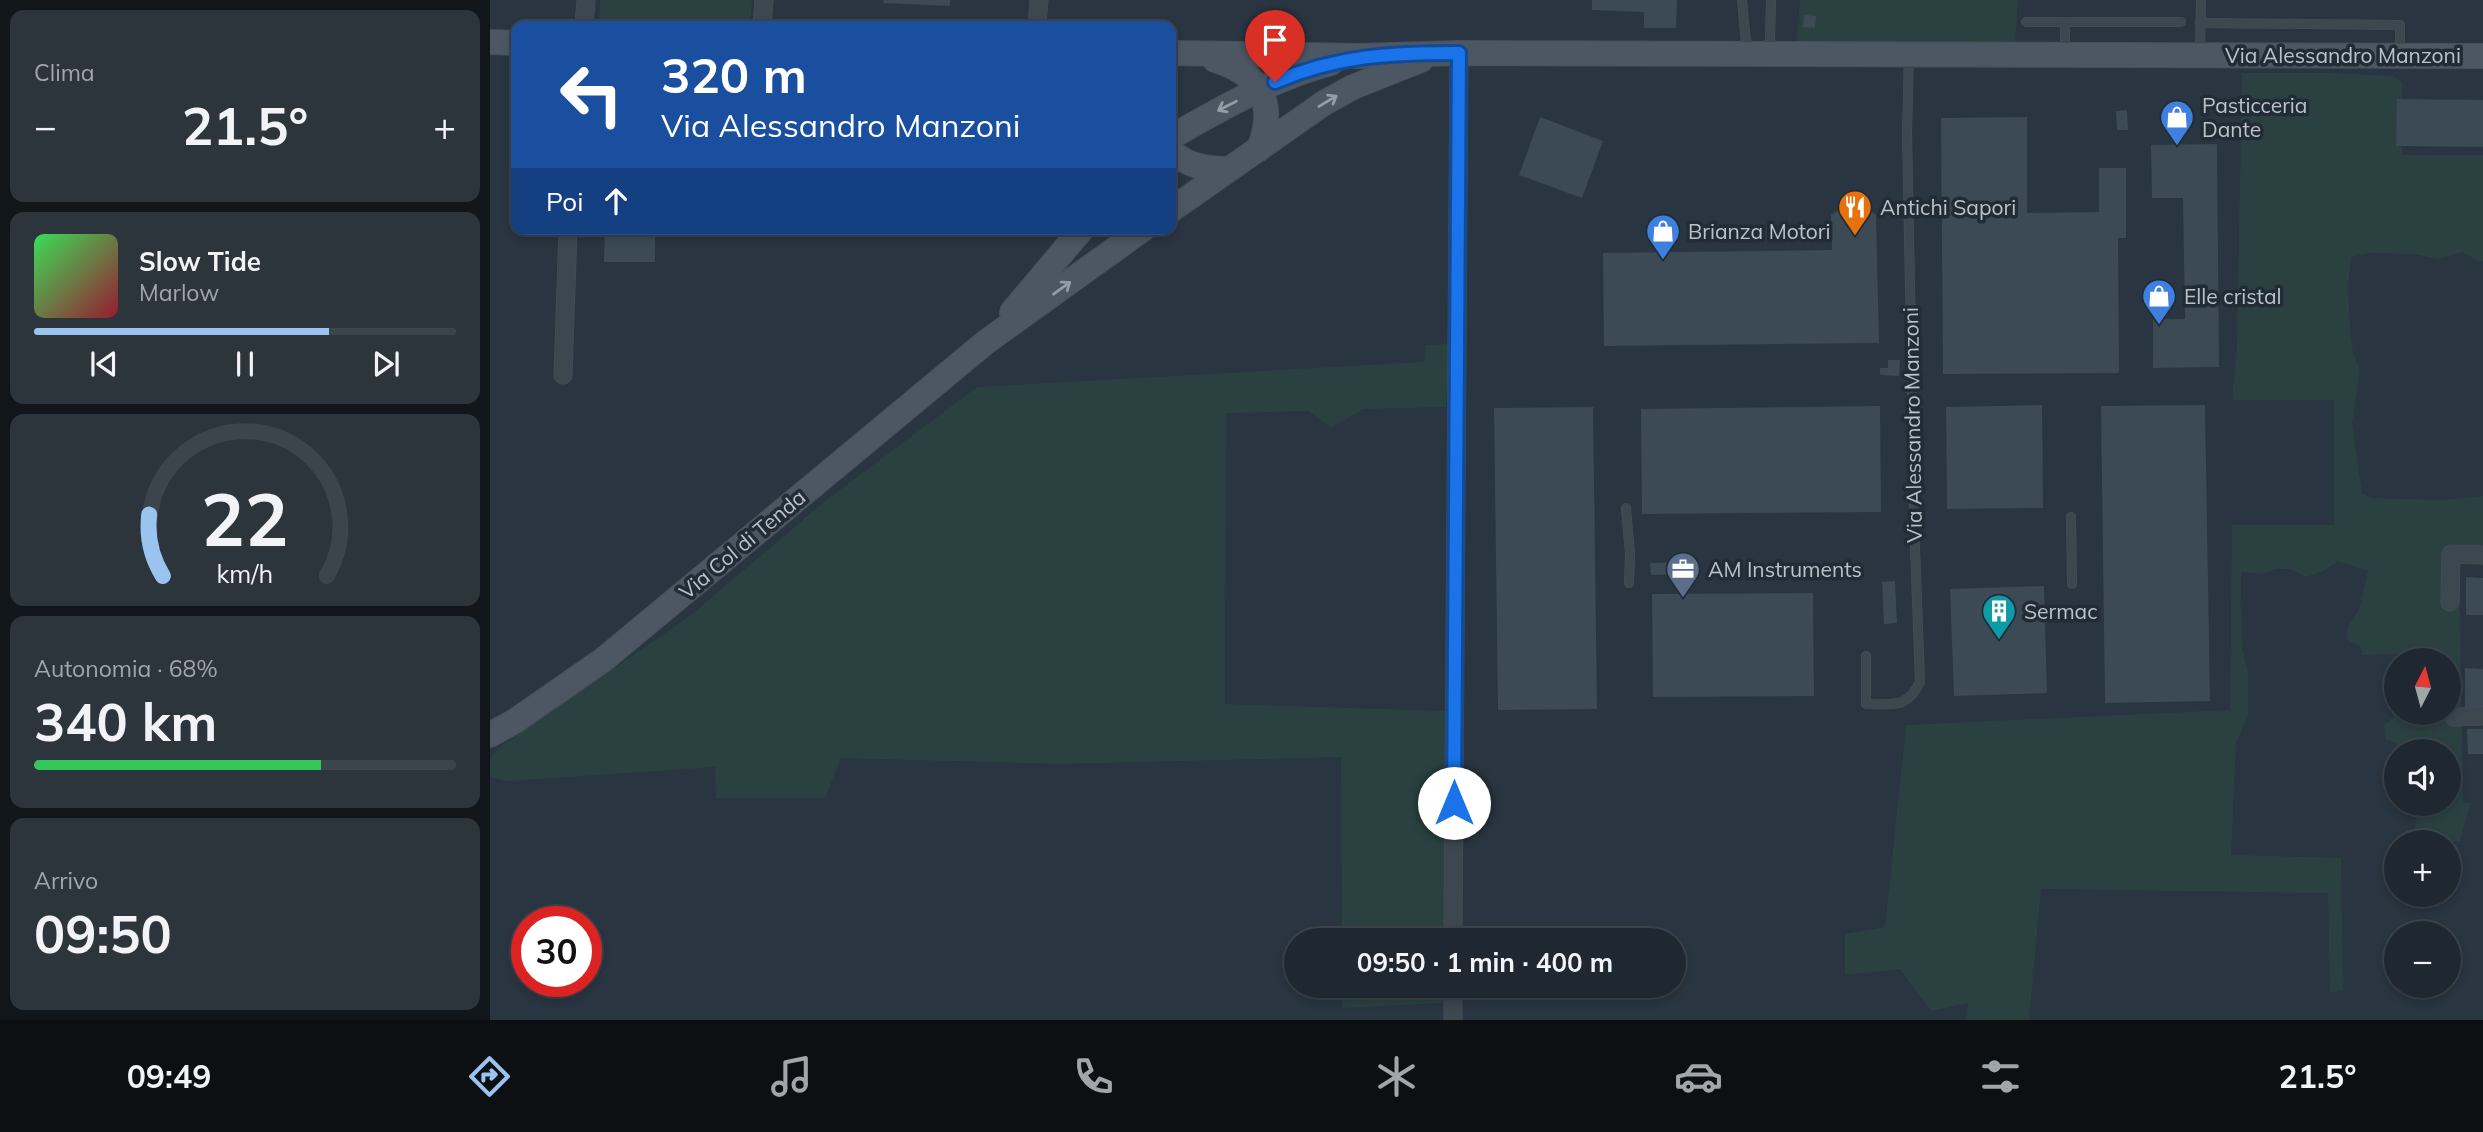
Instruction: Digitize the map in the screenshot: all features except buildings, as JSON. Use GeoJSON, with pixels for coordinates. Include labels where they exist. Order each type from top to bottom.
{"type":"FeatureCollection","features":[{"type":"Feature","properties":{"kind":"main road"},"geometry":{"type":"LineString","coordinates":[[490,42],[511,43]]}},
{"type":"Feature","properties":{"kind":"main road","name":"Via Alessandro Manzoni"},"geometry":{"type":"LineString","coordinates":[[1176,53],[1359,56],[1450,53],[1756,53],[2483,56]]}},
{"type":"Feature","properties":{"kind":"main road"},"geometry":{"type":"LineString","coordinates":[[1176,205],[1324,103],[1353,87],[1450,53]]}},
{"type":"Feature","properties":{"kind":"main road"},"geometry":{"type":"LineString","coordinates":[[1199,55],[1233,65],[1248,74],[1260,89],[1267,113],[1266,131],[1259,149]]}},
{"type":"Feature","properties":{"kind":"main road"},"geometry":{"type":"LineString","coordinates":[[1176,134],[1260,89],[1309,69],[1359,56]]}},
{"type":"Feature","properties":{"kind":"main road"},"geometry":{"type":"LineString","coordinates":[[1176,154],[1193,165],[1209,169],[1227,169]]}},
{"type":"Feature","properties":{"kind":"main road","name":"Via Col di Tenda"},"geometry":{"type":"LineString","coordinates":[[986,342],[1077,235]]}},
{"type":"Feature","properties":{"kind":"main road","name":"Via Col di Tenda"},"geometry":{"type":"LineString","coordinates":[[490,735],[515,721],[603,660],[986,342],[1135,235]]}},
{"type":"Feature","properties":{"kind":"street"},"geometry":{"type":"LineString","coordinates":[[584,21],[586,0]]}},
{"type":"Feature","properties":{"kind":"street"},"geometry":{"type":"LineString","coordinates":[[762,21],[764,0]]}},
{"type":"Feature","properties":{"kind":"street"},"geometry":{"type":"LineString","coordinates":[[1037,21],[1039,0]]}},
{"type":"Feature","properties":{"kind":"street"},"geometry":{"type":"LineString","coordinates":[[1450,53],[1453,928]]}},
{"type":"Feature","properties":{"kind":"street"},"geometry":{"type":"LineString","coordinates":[[563,375],[568,235]]}},
{"type":"Feature","properties":{"kind":"street"},"geometry":{"type":"LineString","coordinates":[[2450,602],[2451,554],[2483,555]]}},
{"type":"Feature","properties":{"kind":"street"},"geometry":{"type":"LineString","coordinates":[[2461,717],[2483,716]]}},
{"type":"Feature","properties":{"kind":"street"},"geometry":{"type":"LineString","coordinates":[[1453,998],[1453,1020]]}},
{"type":"Feature","properties":{"kind":"lane"},"geometry":{"type":"LineString","coordinates":[[1742,0],[1746,42],[1756,53],[1770,42],[1771,0]]}},
{"type":"Feature","properties":{"kind":"lane"},"geometry":{"type":"LineString","coordinates":[[2200,54],[2201,0]]}},
{"type":"Feature","properties":{"kind":"lane"},"geometry":{"type":"LineString","coordinates":[[2026,22],[2181,22]]}},
{"type":"Feature","properties":{"kind":"lane"},"geometry":{"type":"LineString","coordinates":[[2065,22],[2065,56]]}},
{"type":"Feature","properties":{"kind":"lane"},"geometry":{"type":"LineString","coordinates":[[2200,23],[2400,25],[2400,54]]}},
{"type":"Feature","properties":{"kind":"lane","name":"Via Alessandro Manzoni"},"geometry":{"type":"LineString","coordinates":[[1866,656],[1866,704],[1900,704],[1913,696],[1920,682],[1913,492],[1907,132],[1909,54]]}},
{"type":"Feature","properties":{"kind":"lane"},"geometry":{"type":"LineString","coordinates":[[1626,508],[1630,554],[1629,583]]}},
{"type":"Feature","properties":{"kind":"lane"},"geometry":{"type":"LineString","coordinates":[[2071,517],[2072,584]]}},
{"type":"Feature","properties":{"kind":"green space"},"geometry":{"type":"Polygon","coordinates":[[[600,0],[752,0],[750,21],[599,21],[600,0]]]}},
{"type":"Feature","properties":{"kind":"green space"},"geometry":{"type":"Polygon","coordinates":[[[1800,0],[2018,0],[2015,46],[1797,43],[1800,0]]]}},
{"type":"Feature","properties":{"kind":"green space"},"geometry":{"type":"Polygon","coordinates":[[[2242,73],[2393,76],[2402,82],[2402,155],[2483,155],[2483,261],[2480,262],[2462,252],[2439,259],[2413,254],[2369,253],[2351,257],[2348,286],[2350,328],[2353,353],[2360,370],[2352,423],[2362,493],[2371,498],[2443,500],[2483,496],[2483,545],[2459,547],[2461,648],[2384,648],[2384,654],[2362,655],[2361,647],[2346,639],[2348,627],[2359,609],[2368,571],[2338,561],[2323,571],[2306,577],[2290,569],[2276,569],[2264,574],[2241,572],[2242,648],[2248,673],[2248,716],[2236,743],[2231,855],[2341,858],[2343,990],[2330,993],[2328,893],[2041,889],[2029,1020],[1967,1020],[1968,1003],[1931,1011],[1900,969],[1845,975],[1845,934],[1885,927],[1906,725],[2230,710],[2232,525],[2334,525],[2334,400],[2232,400],[2237,345],[2242,73]]]}},
{"type":"Feature","properties":{"kind":"green space"},"geometry":{"type":"Polygon","coordinates":[[[1450,344],[1446,407],[1363,409],[1331,428],[1308,411],[1226,413],[1225,704],[1446,711],[1444,928],[1342,928],[1341,757],[1059,764],[841,758],[825,798],[716,798],[715,767],[508,781],[490,777],[490,760],[498,748],[690,616],[825,501],[977,387],[1424,362],[1426,345],[1450,344]]]}},
{"type":"Feature","properties":{"kind":"green space"},"geometry":{"type":"Polygon","coordinates":[[[2461,674],[2463,802],[2471,803],[2461,838],[2461,830],[2415,830],[2417,816],[2461,816],[2461,739],[2385,739],[2384,725],[2461,725],[2461,674]]]}},
{"type":"Feature","properties":{"kind":"green space"},"geometry":{"type":"Polygon","coordinates":[[[1342,998],[1443,998],[1443,1003],[1342,1008],[1342,998]]]}},
{"type":"Feature","properties":{"kind":"place","name":"Pasticceria Dante"},"geometry":{"type":"Point","coordinates":[2177,147]}},
{"type":"Feature","properties":{"kind":"place","name":"Antichi Sapori"},"geometry":{"type":"Point","coordinates":[1855,237]}},
{"type":"Feature","properties":{"kind":"place","name":"Brianza Motori"},"geometry":{"type":"Point","coordinates":[1663,261]}},
{"type":"Feature","properties":{"kind":"place","name":"Elle cristal"},"geometry":{"type":"Point","coordinates":[2159,326]}},
{"type":"Feature","properties":{"kind":"place","name":"AM Instruments"},"geometry":{"type":"Point","coordinates":[1683,599]}},
{"type":"Feature","properties":{"kind":"place","name":"Sermac"},"geometry":{"type":"Point","coordinates":[1999,641]}},
{"type":"Feature","properties":{"kind":"route"},"geometry":{"type":"LineString","coordinates":[[1275,82],[1318,66],[1359,56],[1459,53],[1454,803]]}}]}
